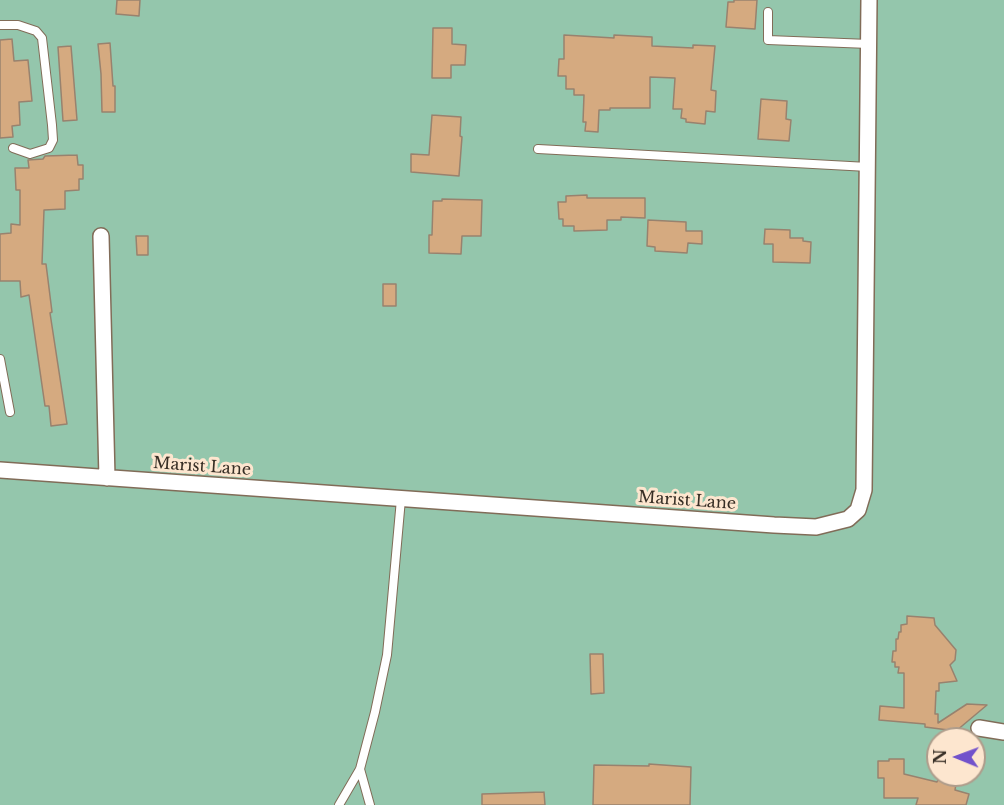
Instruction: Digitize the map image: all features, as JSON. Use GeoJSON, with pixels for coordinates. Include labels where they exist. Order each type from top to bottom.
{"type":"FeatureCollection","features":[{"type":"Feature","properties":{"kind":"street","name":"Marist Lane"},"geometry":{"type":"LineString","coordinates":[[0,470],[795,526],[816,527],[848,519],[858,510],[864,490],[869,0]]}},
{"type":"Feature","properties":{"kind":"street"},"geometry":{"type":"LineString","coordinates":[[101,236],[107,478]]}},
{"type":"Feature","properties":{"kind":"street"},"geometry":{"type":"LineString","coordinates":[[986,729],[1004,732]]}},
{"type":"Feature","properties":{"kind":"lane"},"geometry":{"type":"LineString","coordinates":[[768,12],[768,40],[868,44]]}},
{"type":"Feature","properties":{"kind":"lane"},"geometry":{"type":"LineString","coordinates":[[0,25],[18,25],[36,31],[42,38],[52,125],[53,140],[49,148],[30,154],[13,148]]}},
{"type":"Feature","properties":{"kind":"lane"},"geometry":{"type":"LineString","coordinates":[[538,149],[868,167]]}},
{"type":"Feature","properties":{"kind":"lane"},"geometry":{"type":"LineString","coordinates":[[0,359],[10,412]]}},
{"type":"Feature","properties":{"kind":"lane"},"geometry":{"type":"LineString","coordinates":[[339,805],[360,769],[387,655],[401,499]]}},
{"type":"Feature","properties":{"kind":"lane"},"geometry":{"type":"LineString","coordinates":[[360,769],[370,805]]}},
{"type":"Feature","properties":{"kind":"green space"},"geometry":{"type":"Polygon","coordinates":[[[0,0],[1004,0],[1004,805],[0,805],[0,0]]]}},
{"type":"Feature","properties":{"kind":"building"},"geometry":{"type":"Polygon","coordinates":[[[117,0],[140,0],[139,16],[116,14],[117,0]]]}},
{"type":"Feature","properties":{"kind":"building"},"geometry":{"type":"Polygon","coordinates":[[[734,0],[757,0],[755,29],[726,27],[728,2],[734,2],[734,0]]]}},
{"type":"Feature","properties":{"kind":"building"},"geometry":{"type":"Polygon","coordinates":[[[433,28],[452,28],[452,44],[466,45],[465,65],[451,65],[451,78],[432,78],[433,28]]]}},
{"type":"Feature","properties":{"kind":"building"},"geometry":{"type":"Polygon","coordinates":[[[564,35],[614,38],[614,35],[652,37],[652,46],[693,48],[693,45],[715,46],[711,90],[716,91],[715,112],[706,111],[705,124],[686,122],[686,119],[681,118],[682,109],[673,109],[675,78],[650,77],[650,108],[599,110],[598,132],[585,131],[584,95],[574,95],[574,89],[566,89],[566,76],[558,76],[559,59],[564,59],[564,35]]]}},
{"type":"Feature","properties":{"kind":"building"},"geometry":{"type":"Polygon","coordinates":[[[12,39],[14,61],[28,60],[32,101],[19,102],[20,125],[12,126],[13,137],[0,138],[0,40],[12,39]]]}},
{"type":"Feature","properties":{"kind":"building"},"geometry":{"type":"Polygon","coordinates":[[[110,43],[113,86],[115,86],[115,112],[102,112],[98,44],[110,43]]]}},
{"type":"Feature","properties":{"kind":"building"},"geometry":{"type":"Polygon","coordinates":[[[71,46],[77,120],[63,121],[58,47],[71,46]]]}},
{"type":"Feature","properties":{"kind":"building"},"geometry":{"type":"Polygon","coordinates":[[[761,99],[787,101],[786,119],[791,120],[789,141],[758,139],[761,99]]]}},
{"type":"Feature","properties":{"kind":"building"},"geometry":{"type":"Polygon","coordinates":[[[432,115],[461,117],[459,176],[411,172],[411,154],[429,155],[432,115]]]}},
{"type":"Feature","properties":{"kind":"building"},"geometry":{"type":"Polygon","coordinates":[[[77,155],[78,165],[83,165],[83,179],[79,179],[79,190],[65,191],[65,209],[44,210],[42,264],[46,264],[52,312],[50,313],[67,424],[51,426],[49,406],[45,406],[29,295],[21,297],[20,281],[0,281],[0,234],[11,233],[11,224],[20,225],[20,190],[16,190],[15,168],[29,168],[28,160],[43,159],[45,156],[77,155]]]}},
{"type":"Feature","properties":{"kind":"building"},"geometry":{"type":"Polygon","coordinates":[[[587,195],[587,198],[645,198],[645,218],[621,217],[621,220],[607,220],[607,230],[574,231],[574,226],[563,226],[563,219],[559,219],[558,202],[566,202],[566,196],[587,195]]]}},
{"type":"Feature","properties":{"kind":"building"},"geometry":{"type":"Polygon","coordinates":[[[442,199],[482,200],[481,236],[462,236],[461,254],[429,253],[433,201],[442,201],[442,199]]]}},
{"type":"Feature","properties":{"kind":"building"},"geometry":{"type":"Polygon","coordinates":[[[648,220],[686,222],[686,231],[702,231],[702,244],[688,243],[687,253],[655,251],[655,247],[647,246],[648,220]]]}},
{"type":"Feature","properties":{"kind":"building"},"geometry":{"type":"Polygon","coordinates":[[[765,229],[790,230],[790,238],[803,238],[803,241],[811,242],[810,263],[773,262],[773,244],[764,244],[765,229]]]}},
{"type":"Feature","properties":{"kind":"building"},"geometry":{"type":"Polygon","coordinates":[[[136,236],[148,236],[148,255],[137,255],[136,236]]]}},
{"type":"Feature","properties":{"kind":"building"},"geometry":{"type":"Polygon","coordinates":[[[383,284],[396,284],[396,306],[383,306],[383,284]]]}},
{"type":"Feature","properties":{"kind":"building"},"geometry":{"type":"Polygon","coordinates":[[[907,616],[934,618],[935,625],[956,650],[955,660],[950,665],[957,681],[939,683],[939,691],[936,691],[935,714],[938,714],[938,723],[967,704],[987,705],[961,727],[926,727],[925,724],[879,720],[880,706],[904,708],[904,673],[898,673],[899,667],[895,667],[895,662],[892,662],[901,625],[907,624],[907,616]]]}},
{"type":"Feature","properties":{"kind":"building"},"geometry":{"type":"Polygon","coordinates":[[[590,654],[603,654],[604,693],[591,694],[590,654]]]}},
{"type":"Feature","properties":{"kind":"building"},"geometry":{"type":"Polygon","coordinates":[[[889,759],[904,759],[904,774],[926,779],[926,787],[956,787],[955,790],[969,794],[966,805],[916,805],[918,798],[884,798],[884,778],[878,778],[878,761],[889,761],[889,759]]]}},
{"type":"Feature","properties":{"kind":"building"},"geometry":{"type":"Polygon","coordinates":[[[649,764],[691,767],[690,805],[593,805],[594,765],[649,766],[649,764]]]}},
{"type":"Feature","properties":{"kind":"building"},"geometry":{"type":"Polygon","coordinates":[[[544,792],[545,805],[482,805],[482,794],[544,792]]]}}]}
